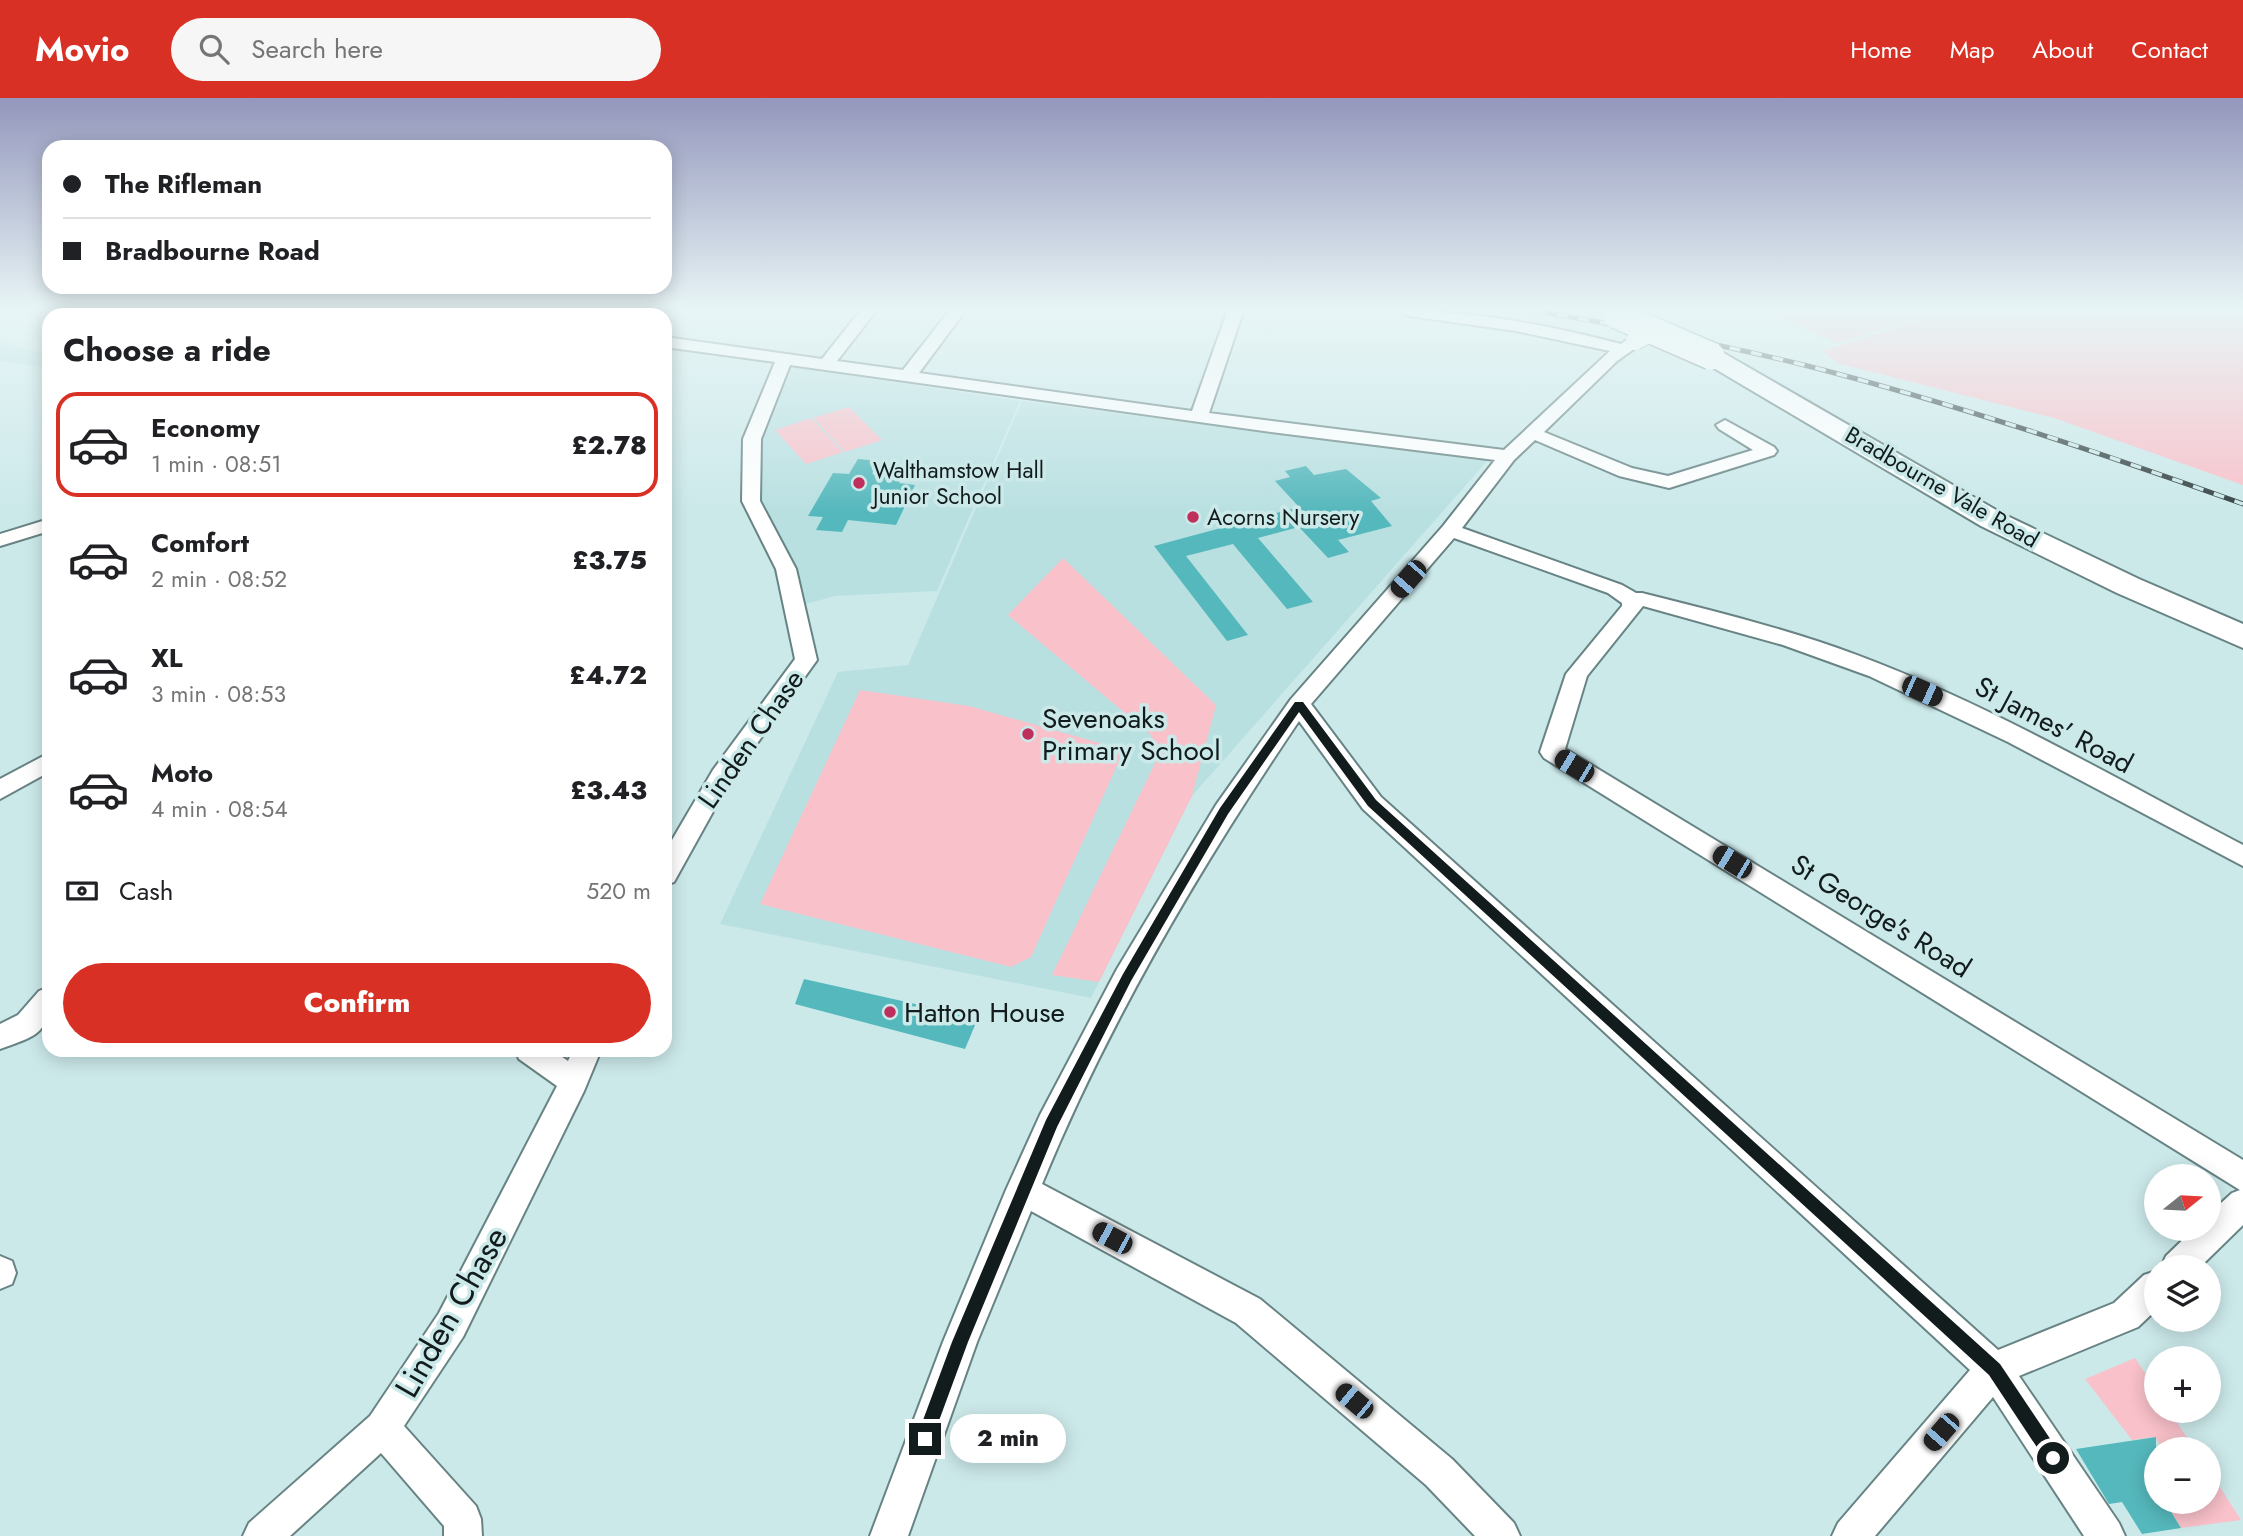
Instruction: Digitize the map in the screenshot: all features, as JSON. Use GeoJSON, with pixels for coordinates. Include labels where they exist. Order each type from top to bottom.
{"type":"FeatureCollection","features":[{"type":"Feature","properties":{"kind":"highway","name":"Bradbourne Vale Road"},"geometry":{"type":"LineString","coordinates":[[1750,378],[1992,520],[2128,586],[2243,637]]}},
{"type":"Feature","properties":{"kind":"street","name":"Linden Chase"},"geometry":{"type":"LineString","coordinates":[[672,862],[720,776],[806,660],[786,569],[751,500],[752,439],[777,378]]}},
{"type":"Feature","properties":{"kind":"street"},"geometry":{"type":"LineString","coordinates":[[915,378],[1508,456]]}},
{"type":"Feature","properties":{"kind":"street"},"geometry":{"type":"LineString","coordinates":[[1199,416],[1212,378]]}},
{"type":"Feature","properties":{"kind":"street"},"geometry":{"type":"LineString","coordinates":[[889,1536],[960,1342],[1051,1125],[1127,977],[1224,811],[1299,705],[1450,530],[1508,456],[1594,378]]}},
{"type":"Feature","properties":{"kind":"street"},"geometry":{"type":"LineString","coordinates":[[1532,433],[1626,472],[1669,482],[1768,451],[1725,425]]}},
{"type":"Feature","properties":{"kind":"street"},"geometry":{"type":"LineString","coordinates":[[0,540],[42,527]]}},
{"type":"Feature","properties":{"kind":"street"},"geometry":{"type":"LineString","coordinates":[[1450,530],[1615,589],[1632,600]]}},
{"type":"Feature","properties":{"kind":"street","name":"St James' Road"},"geometry":{"type":"LineString","coordinates":[[1632,600],[1642,599],[1797,642],[1875,670],[1969,712],[2243,856]]}},
{"type":"Feature","properties":{"kind":"street","name":"St George's Road"},"geometry":{"type":"LineString","coordinates":[[1632,600],[1633,607],[1577,674],[1552,752],[1880,951],[2243,1177]]}},
{"type":"Feature","properties":{"kind":"street"},"geometry":{"type":"LineString","coordinates":[[1299,705],[1372,803],[1994,1369],[2106,1536]]}},
{"type":"Feature","properties":{"kind":"street"},"geometry":{"type":"LineString","coordinates":[[0,790],[42,765]]}},
{"type":"Feature","properties":{"kind":"street"},"geometry":{"type":"LineString","coordinates":[[0,1037],[29,1024],[42,1008]]}},
{"type":"Feature","properties":{"kind":"street"},"geometry":{"type":"LineString","coordinates":[[539,1057],[574,1082]]}},
{"type":"Feature","properties":{"kind":"street","name":"Linden Chase"},"geometry":{"type":"LineString","coordinates":[[262,1536],[382,1428],[451,1325],[584,1057]]}},
{"type":"Feature","properties":{"kind":"street"},"geometry":{"type":"LineString","coordinates":[[1022,1190],[1248,1311],[1439,1472],[1501,1536]]}},
{"type":"Feature","properties":{"kind":"street"},"geometry":{"type":"LineString","coordinates":[[2190,1255],[2243,1204]]}},
{"type":"Feature","properties":{"kind":"street"},"geometry":{"type":"LineString","coordinates":[[1851,1536],[1994,1369],[2126,1315],[2144,1298]]}},
{"type":"Feature","properties":{"kind":"street"},"geometry":{"type":"LineString","coordinates":[[382,1428],[463,1519],[463,1536]]}},
{"type":"Feature","properties":{"kind":"shaded area"},"geometry":{"type":"Polygon","coordinates":[[[783,378],[868,378],[1020,401],[937,591],[835,596],[799,606],[753,500],[758,438],[783,378]]]}},
{"type":"Feature","properties":{"kind":"shaded area"},"geometry":{"type":"Polygon","coordinates":[[[1897,378],[2243,378],[2243,485],[2054,418],[1897,378]]]}},
{"type":"Feature","properties":{"kind":"shaded area","name":"Sevenoaks Primary School"},"geometry":{"type":"Polygon","coordinates":[[[1022,401],[1488,460],[1192,796],[1091,998],[720,924],[838,672],[908,665],[1022,401]]]}},
{"type":"Feature","properties":{"kind":"shaded area"},"geometry":{"type":"Polygon","coordinates":[[[849,407],[882,440],[845,452],[813,418],[849,407]]]}},
{"type":"Feature","properties":{"kind":"shaded area"},"geometry":{"type":"Polygon","coordinates":[[[811,418],[843,452],[806,464],[775,430],[811,418]]]}},
{"type":"Feature","properties":{"kind":"shaded area"},"geometry":{"type":"Polygon","coordinates":[[[1063,558],[1216,705],[1192,796],[1099,982],[1052,975],[1160,753],[1150,734],[1008,615],[1063,558]]]}},
{"type":"Feature","properties":{"kind":"shaded area"},"geometry":{"type":"Polygon","coordinates":[[[860,690],[969,706],[1124,750],[1031,957],[1011,967],[760,904],[860,690]]]}},
{"type":"Feature","properties":{"kind":"shaded area"},"geometry":{"type":"Polygon","coordinates":[[[2135,1358],[2144,1372],[2144,1423],[2177,1423],[2187,1437],[2144,1437],[2132,1440],[2085,1379],[2135,1358]]]}},
{"type":"Feature","properties":{"kind":"shaded area"},"geometry":{"type":"Polygon","coordinates":[[[2221,1489],[2241,1520],[2181,1528],[2172,1514],[2221,1514],[2221,1489]]]}},
{"type":"Feature","properties":{"kind":"building"},"geometry":{"type":"Polygon","coordinates":[[[858,459],[879,461],[872,474],[901,479],[899,483],[915,485],[896,525],[848,520],[842,532],[816,530],[823,517],[808,516],[833,473],[849,474],[858,459]]]}},
{"type":"Feature","properties":{"kind":"building","name":"Sevenoaks Primary School"},"geometry":{"type":"Polygon","coordinates":[[[1306,466],[1314,475],[1346,469],[1381,498],[1371,501],[1392,526],[1338,540],[1349,552],[1328,558],[1299,527],[1258,538],[1313,602],[1287,609],[1233,544],[1186,556],[1248,635],[1227,641],[1154,546],[1299,507],[1275,481],[1290,477],[1285,471],[1306,466]]]}},
{"type":"Feature","properties":{"kind":"building","name":"Hatton House"},"geometry":{"type":"Polygon","coordinates":[[[804,979],[978,1018],[965,1049],[795,1004],[804,979]]]}},
{"type":"Feature","properties":{"kind":"building"},"geometry":{"type":"Polygon","coordinates":[[[2144,1439],[2144,1514],[2172,1514],[2181,1528],[2142,1534],[2122,1502],[2109,1504],[2076,1449],[2144,1439]]]}},
{"type":"Feature","properties":{"kind":"railway"},"geometry":{"type":"LineString","coordinates":[[1853,378],[2025,429],[2243,504]]}},
{"type":"Feature","properties":{"kind":"place","name":"Walthamstow Hall Junior School"},"geometry":{"type":"Point","coordinates":[859,483]}},
{"type":"Feature","properties":{"kind":"place","name":"Acorns Nursery"},"geometry":{"type":"Point","coordinates":[1193,517]}},
{"type":"Feature","properties":{"kind":"place","name":"Sevenoaks Primary School"},"geometry":{"type":"Point","coordinates":[1028,734]}},
{"type":"Feature","properties":{"kind":"place","name":"Hatton House"},"geometry":{"type":"Point","coordinates":[890,1012]}},
{"type":"Feature","properties":{"kind":"route"},"geometry":{"type":"LineString","coordinates":[[925,1439],[960,1342],[1051,1125],[1127,977],[1224,811],[1299,705],[1372,803],[1994,1369],[2053,1458]]}}]}
